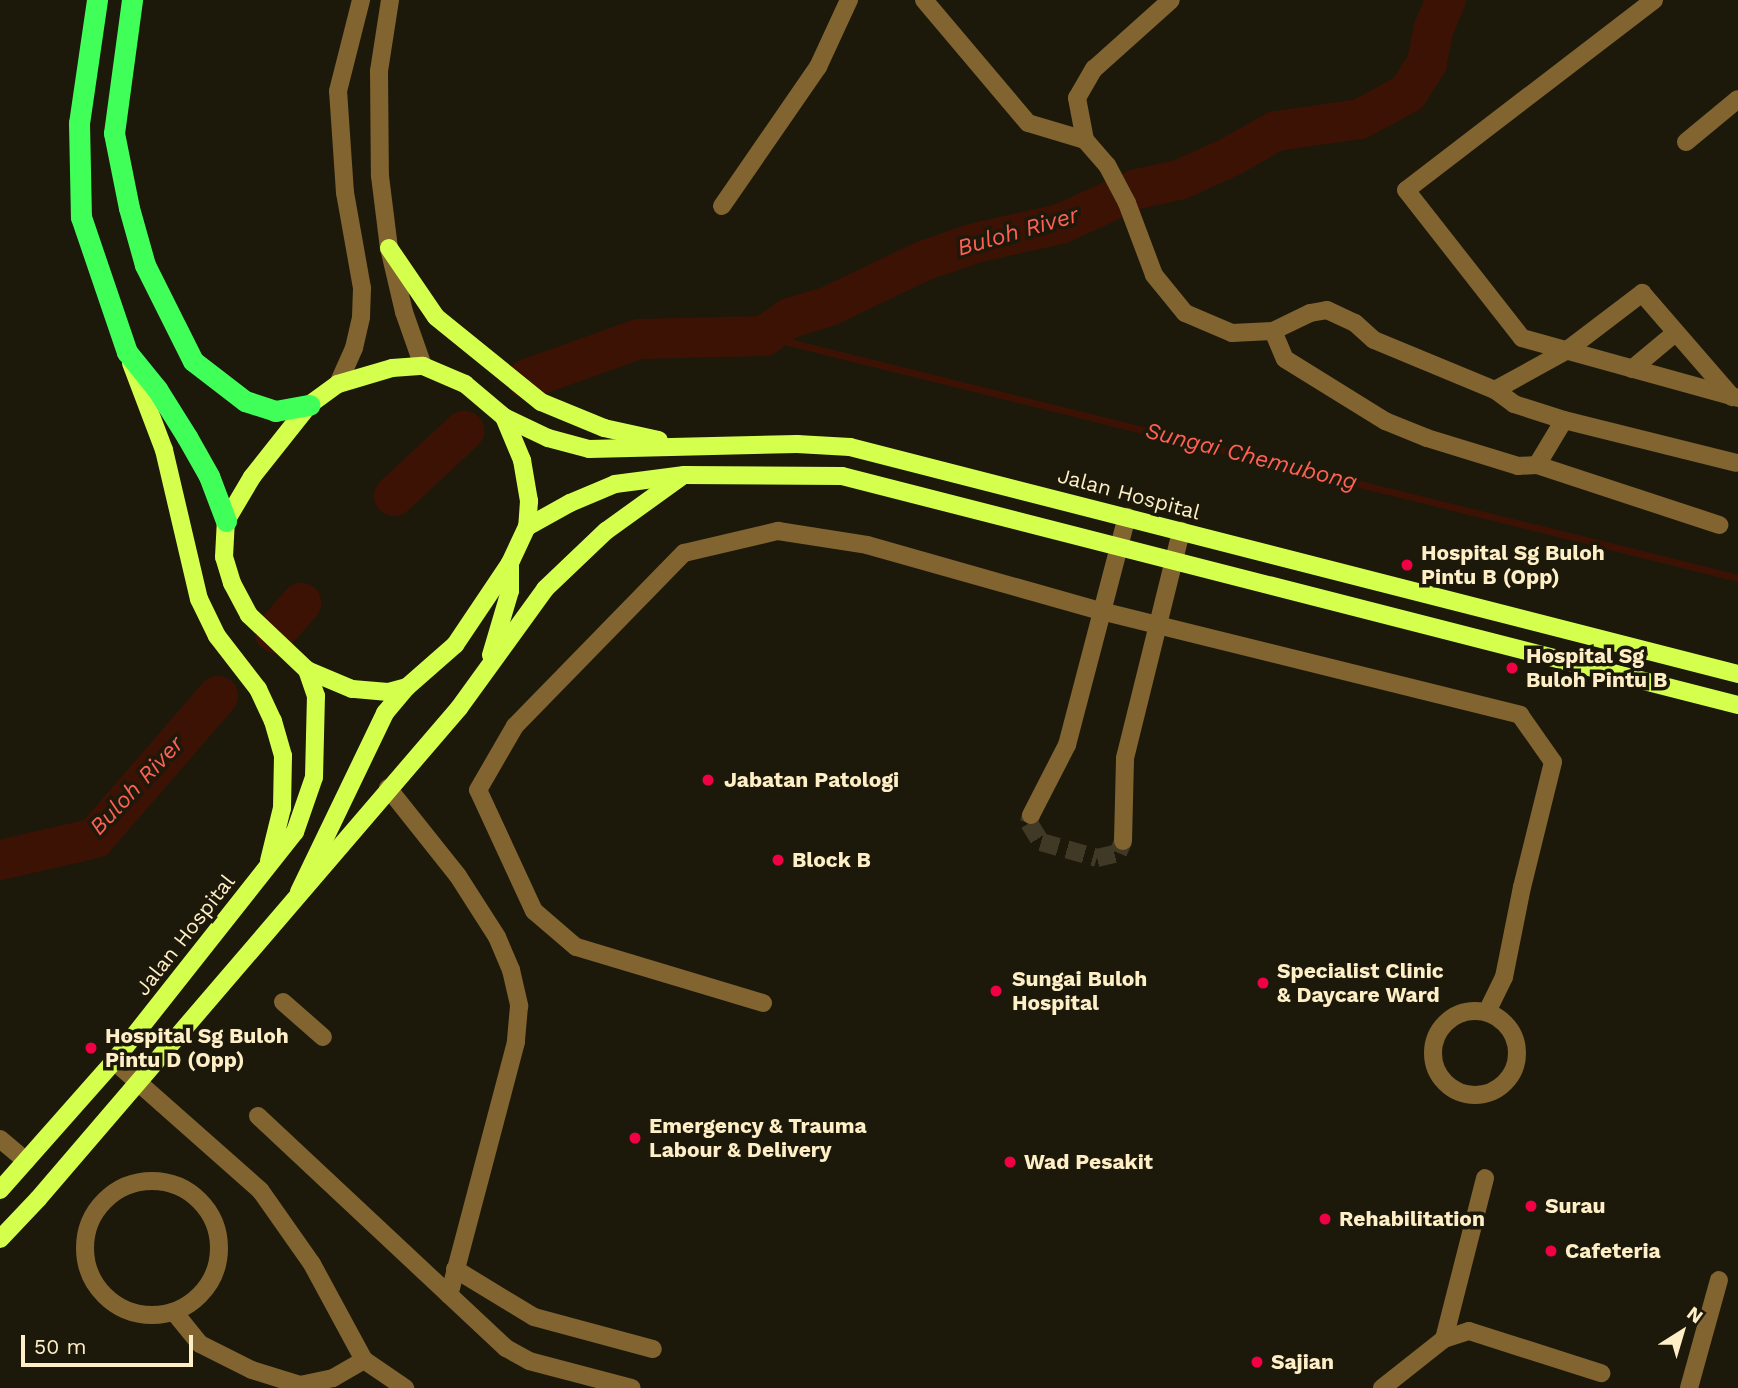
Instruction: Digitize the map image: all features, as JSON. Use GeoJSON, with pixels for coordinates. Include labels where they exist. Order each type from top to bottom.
{"type":"FeatureCollection","features":[{"type":"Feature","properties":{"kind":"highway"},"geometry":{"type":"LineString","coordinates":[[97,0],[79,124],[81,218],[127,352],[157,389],[187,438],[209,476],[226,521]]}},
{"type":"Feature","properties":{"kind":"highway"},"geometry":{"type":"LineString","coordinates":[[132,0],[114,133],[128,208],[145,265],[193,362],[245,401],[275,411],[309,405]]}},
{"type":"Feature","properties":{"kind":"main road"},"geometry":{"type":"LineString","coordinates":[[389,248],[436,317],[541,402],[604,428],[687,447]]}},
{"type":"Feature","properties":{"kind":"main road"},"geometry":{"type":"LineString","coordinates":[[127,352],[164,450],[199,599],[217,636],[258,689],[272,720],[283,756],[282,808],[267,868]]}},
{"type":"Feature","properties":{"kind":"main road"},"geometry":{"type":"LineString","coordinates":[[299,892],[385,713],[407,687],[455,645],[510,563],[527,527],[529,501],[522,460],[504,417],[465,384],[423,366],[393,368],[338,384],[309,405],[252,477],[226,521],[224,557],[232,583],[249,615],[307,670],[352,689],[388,692],[407,687]]}},
{"type":"Feature","properties":{"kind":"main road","name":"Jalan Hospital"},"geometry":{"type":"LineString","coordinates":[[504,417],[548,438],[589,449],[797,444],[850,447],[1738,674]]}},
{"type":"Feature","properties":{"kind":"main road"},"geometry":{"type":"LineString","coordinates":[[527,527],[570,503],[615,484],[684,475],[842,476],[1738,705]]}},
{"type":"Feature","properties":{"kind":"main road"},"geometry":{"type":"LineString","coordinates":[[0,1239],[459,708],[545,589],[606,531],[684,475]]}},
{"type":"Feature","properties":{"kind":"main road"},"geometry":{"type":"LineString","coordinates":[[486,668],[510,591],[510,563]]}},
{"type":"Feature","properties":{"kind":"main road","name":"Jalan Hospital"},"geometry":{"type":"LineString","coordinates":[[0,1189],[114,1061],[295,832],[314,777],[316,696],[307,670]]}},
{"type":"Feature","properties":{"kind":"street"},"geometry":{"type":"LineString","coordinates":[[338,384],[354,348],[361,317],[362,289],[345,193],[338,91],[361,0]]}},
{"type":"Feature","properties":{"kind":"street"},"geometry":{"type":"LineString","coordinates":[[390,0],[379,71],[380,176],[389,248],[404,312],[423,366]]}},
{"type":"Feature","properties":{"kind":"street"},"geometry":{"type":"LineString","coordinates":[[722,206],[818,67],[849,0]]}},
{"type":"Feature","properties":{"kind":"street"},"geometry":{"type":"LineString","coordinates":[[924,0],[1028,123],[1067,137],[1086,140]]}},
{"type":"Feature","properties":{"kind":"street"},"geometry":{"type":"LineString","coordinates":[[1171,0],[1094,69],[1077,98],[1086,140],[1112,176],[1127,203],[1154,275],[1185,313],[1232,332],[1273,331],[1310,313],[1327,310],[1355,323],[1374,340],[1495,390],[1514,404],[1564,420],[1736,463]]}},
{"type":"Feature","properties":{"kind":"street"},"geometry":{"type":"LineString","coordinates":[[1654,0],[1406,190],[1522,338],[1735,397]]}},
{"type":"Feature","properties":{"kind":"street"},"geometry":{"type":"LineString","coordinates":[[1686,142],[1738,99]]}},
{"type":"Feature","properties":{"kind":"street"},"geometry":{"type":"LineString","coordinates":[[1495,390],[1566,351],[1642,292],[1675,333],[1735,397]]}},
{"type":"Feature","properties":{"kind":"street"},"geometry":{"type":"LineString","coordinates":[[1273,331],[1285,359],[1385,421],[1427,438],[1518,466],[1537,465],[1718,525]]}},
{"type":"Feature","properties":{"kind":"street"},"geometry":{"type":"LineString","coordinates":[[1632,369],[1675,333]]}},
{"type":"Feature","properties":{"kind":"street"},"geometry":{"type":"LineString","coordinates":[[1537,465],[1564,420]]}},
{"type":"Feature","properties":{"kind":"street"},"geometry":{"type":"LineString","coordinates":[[1031,815],[1067,745],[1127,517]]}},
{"type":"Feature","properties":{"kind":"street"},"geometry":{"type":"LineString","coordinates":[[764,1003],[576,947],[534,911],[478,790],[515,726],[684,553],[778,531],[867,545],[1101,611],[1520,715],[1553,762],[1522,887],[1504,977],[1487,1012]]}},
{"type":"Feature","properties":{"kind":"street"},"geometry":{"type":"LineString","coordinates":[[1123,841],[1125,758],[1181,531]]}},
{"type":"Feature","properties":{"kind":"street"},"geometry":{"type":"LineString","coordinates":[[388,788],[458,876],[496,937],[511,970],[519,1006],[516,1042],[449,1295]]}},
{"type":"Feature","properties":{"kind":"street"},"geometry":{"type":"LineString","coordinates":[[283,1002],[323,1037]]}},
{"type":"Feature","properties":{"kind":"street"},"geometry":{"type":"LineString","coordinates":[[1487,1012],[1509,1028],[1516,1041],[1515,1069],[1498,1090],[1485,1095],[1457,1093],[1445,1084],[1437,1073],[1433,1045],[1447,1021],[1459,1013],[1487,1012]]}},
{"type":"Feature","properties":{"kind":"street"},"geometry":{"type":"LineString","coordinates":[[114,1061],[260,1190],[312,1264],[364,1360],[405,1388]]}},
{"type":"Feature","properties":{"kind":"street"},"geometry":{"type":"LineString","coordinates":[[258,1116],[506,1348],[529,1362],[632,1388]]}},
{"type":"Feature","properties":{"kind":"street"},"geometry":{"type":"LineString","coordinates":[[0,1139],[26,1161]]}},
{"type":"Feature","properties":{"kind":"street"},"geometry":{"type":"LineString","coordinates":[[1444,1339],[1485,1178]]}},
{"type":"Feature","properties":{"kind":"street"},"geometry":{"type":"LineString","coordinates":[[143,1181],[175,1186],[202,1203],[214,1222],[219,1244],[217,1266],[208,1285],[193,1301],[174,1312],[152,1315],[129,1311],[110,1300],[95,1283],[86,1262],[85,1240],[91,1218],[104,1200],[122,1187],[143,1181]]}},
{"type":"Feature","properties":{"kind":"street"},"geometry":{"type":"LineString","coordinates":[[456,1269],[534,1318],[653,1349]]}},
{"type":"Feature","properties":{"kind":"street"},"geometry":{"type":"LineString","coordinates":[[1689,1388],[1719,1280]]}},
{"type":"Feature","properties":{"kind":"street"},"geometry":{"type":"LineString","coordinates":[[174,1312],[200,1344],[252,1370],[300,1385],[333,1378],[364,1360]]}},
{"type":"Feature","properties":{"kind":"street"},"geometry":{"type":"LineString","coordinates":[[1382,1388],[1444,1339],[1469,1331],[1601,1373]]}},
{"type":"Feature","properties":{"kind":"waterway","name":"Buloh River"},"geometry":{"type":"LineString","coordinates":[[527,379],[639,339],[764,336],[790,318],[827,307],[923,261],[975,243],[1060,224],[1137,189],[1179,180],[1230,157],[1276,131],[1360,119],[1408,93],[1427,62],[1433,30],[1446,0]]}},
{"type":"Feature","properties":{"kind":"waterway","name":"Sungai Chemubong"},"geometry":{"type":"LineString","coordinates":[[764,336],[1738,578]]}},
{"type":"Feature","properties":{"kind":"waterway","name":"Buloh River"},"geometry":{"type":"LineString","coordinates":[[394,496],[464,431]]}},
{"type":"Feature","properties":{"kind":"waterway","name":"Buloh River"},"geometry":{"type":"LineString","coordinates":[[275,633],[301,603]]}},
{"type":"Feature","properties":{"kind":"waterway","name":"Buloh River"},"geometry":{"type":"LineString","coordinates":[[0,860],[95,838],[218,696]]}},
{"type":"Feature","properties":{"kind":"tunnel"},"geometry":{"type":"LineString","coordinates":[[1031,815],[1029,823],[1041,842],[1097,858],[1118,853],[1123,841]]}},
{"type":"Feature","properties":{"kind":"place","name":"Hospital Sg Buloh Pintu B (Opp)"},"geometry":{"type":"Point","coordinates":[1407,565]}},
{"type":"Feature","properties":{"kind":"place","name":"Hospital Sg Buloh Pintu B"},"geometry":{"type":"Point","coordinates":[1512,668]}},
{"type":"Feature","properties":{"kind":"place","name":"Jabatan Patologi"},"geometry":{"type":"Point","coordinates":[708,780]}},
{"type":"Feature","properties":{"kind":"place","name":"Block B"},"geometry":{"type":"Point","coordinates":[778,860]}},
{"type":"Feature","properties":{"kind":"place","name":"Specialist Clinic & Daycare Ward"},"geometry":{"type":"Point","coordinates":[1263,983]}},
{"type":"Feature","properties":{"kind":"place","name":"Sungai Buloh Hospital"},"geometry":{"type":"Point","coordinates":[996,991]}},
{"type":"Feature","properties":{"kind":"place","name":"Hospital Sg Buloh Pintu D (Opp)"},"geometry":{"type":"Point","coordinates":[91,1048]}},
{"type":"Feature","properties":{"kind":"place","name":"Emergency & Trauma Labour & Delivery"},"geometry":{"type":"Point","coordinates":[635,1138]}},
{"type":"Feature","properties":{"kind":"place","name":"Wad Pesakit"},"geometry":{"type":"Point","coordinates":[1010,1162]}},
{"type":"Feature","properties":{"kind":"place","name":"Surau"},"geometry":{"type":"Point","coordinates":[1531,1206]}},
{"type":"Feature","properties":{"kind":"place","name":"Rehabilitation"},"geometry":{"type":"Point","coordinates":[1325,1219]}},
{"type":"Feature","properties":{"kind":"place","name":"Cafeteria"},"geometry":{"type":"Point","coordinates":[1551,1251]}},
{"type":"Feature","properties":{"kind":"place","name":"Sajian"},"geometry":{"type":"Point","coordinates":[1257,1362]}}]}
